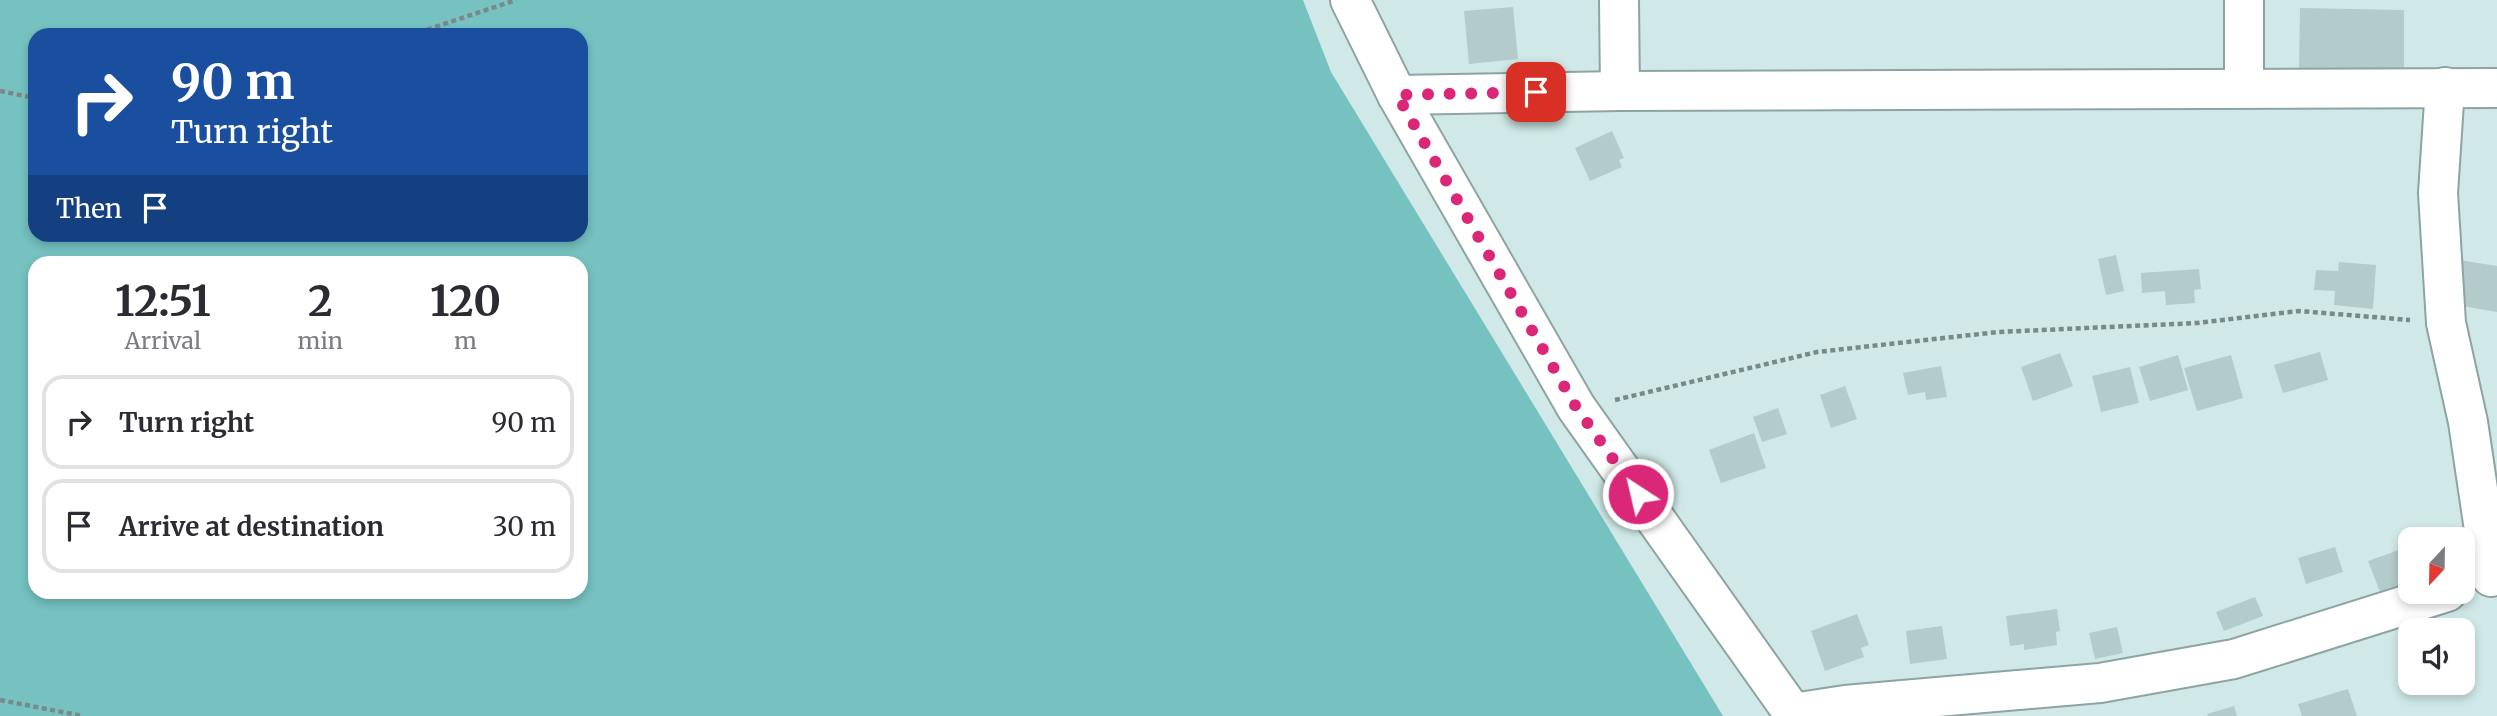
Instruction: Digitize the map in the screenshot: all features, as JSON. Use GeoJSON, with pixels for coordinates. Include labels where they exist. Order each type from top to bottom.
{"type":"FeatureCollection","features":[{"type":"Feature","properties":{"kind":"street"},"geometry":{"type":"LineString","coordinates":[[1350,0],[1397,95],[1576,407],[1794,714],[1845,705],[2099,683],[2234,659],[2409,604]]}},
{"type":"Feature","properties":{"kind":"street"},"geometry":{"type":"LineString","coordinates":[[1619,0],[1620,91]]}},
{"type":"Feature","properties":{"kind":"street"},"geometry":{"type":"LineString","coordinates":[[2244,0],[2244,88]]}},
{"type":"Feature","properties":{"kind":"street"},"geometry":{"type":"LineString","coordinates":[[2445,87],[2438,193],[2446,323],[2468,422],[2487,581]]}},
{"type":"Feature","properties":{"kind":"street"},"geometry":{"type":"LineString","coordinates":[[1397,95],[1620,91],[2497,88]]}},
{"type":"Feature","properties":{"kind":"path"},"geometry":{"type":"LineString","coordinates":[[432,28],[516,0]]}},
{"type":"Feature","properties":{"kind":"path"},"geometry":{"type":"LineString","coordinates":[[0,91],[28,97]]}},
{"type":"Feature","properties":{"kind":"path"},"geometry":{"type":"LineString","coordinates":[[1576,407],[1600,404],[1817,352],[1998,332],[2197,324],[2300,311],[2446,323]]}},
{"type":"Feature","properties":{"kind":"path"},"geometry":{"type":"LineString","coordinates":[[0,700],[83,716]]}},
{"type":"Feature","properties":{"kind":"shaded area"},"geometry":{"type":"Polygon","coordinates":[[[0,0],[1303,0],[1331,72],[1723,716],[0,716],[0,0]]]}},
{"type":"Feature","properties":{"kind":"building"},"geometry":{"type":"Polygon","coordinates":[[[1513,7],[1518,59],[1469,64],[1464,11],[1513,7]]]}},
{"type":"Feature","properties":{"kind":"building"},"geometry":{"type":"Polygon","coordinates":[[[2300,8],[2404,10],[2404,69],[2299,68],[2300,8]]]}},
{"type":"Feature","properties":{"kind":"building"},"geometry":{"type":"Polygon","coordinates":[[[1612,131],[1624,158],[1619,160],[1622,167],[1590,181],[1575,148],[1612,131]]]}},
{"type":"Feature","properties":{"kind":"building"},"geometry":{"type":"Polygon","coordinates":[[[2116,255],[2124,291],[2106,295],[2098,259],[2116,255]]]}},
{"type":"Feature","properties":{"kind":"building"},"geometry":{"type":"Polygon","coordinates":[[[2459,260],[2497,266],[2497,312],[2451,304],[2459,260]]]}},
{"type":"Feature","properties":{"kind":"building"},"geometry":{"type":"Polygon","coordinates":[[[2339,262],[2376,265],[2373,309],[2334,305],[2335,291],[2314,290],[2316,270],[2338,271],[2339,262]]]}},
{"type":"Feature","properties":{"kind":"building"},"geometry":{"type":"Polygon","coordinates":[[[2199,269],[2201,289],[2194,290],[2195,303],[2166,305],[2165,291],[2142,293],[2141,273],[2199,269]]]}},
{"type":"Feature","properties":{"kind":"building"},"geometry":{"type":"Polygon","coordinates":[[[2320,352],[2328,380],[2283,393],[2274,365],[2320,352]]]}},
{"type":"Feature","properties":{"kind":"building"},"geometry":{"type":"Polygon","coordinates":[[[2060,353],[2073,386],[2033,401],[2021,367],[2060,353]]]}},
{"type":"Feature","properties":{"kind":"building"},"geometry":{"type":"Polygon","coordinates":[[[2178,355],[2188,390],[2150,401],[2139,367],[2178,355]]]}},
{"type":"Feature","properties":{"kind":"building"},"geometry":{"type":"Polygon","coordinates":[[[2231,355],[2243,398],[2197,411],[2184,368],[2231,355]]]}},
{"type":"Feature","properties":{"kind":"building"},"geometry":{"type":"Polygon","coordinates":[[[1941,366],[1947,397],[1926,400],[1925,392],[1908,395],[1903,373],[1941,366]]]}},
{"type":"Feature","properties":{"kind":"building"},"geometry":{"type":"Polygon","coordinates":[[[2130,367],[2139,403],[2101,412],[2092,376],[2130,367]]]}},
{"type":"Feature","properties":{"kind":"building"},"geometry":{"type":"Polygon","coordinates":[[[1845,386],[1857,419],[1831,428],[1820,395],[1845,386]]]}},
{"type":"Feature","properties":{"kind":"building"},"geometry":{"type":"Polygon","coordinates":[[[1778,408],[1787,434],[1762,442],[1753,417],[1778,408]]]}},
{"type":"Feature","properties":{"kind":"building"},"geometry":{"type":"Polygon","coordinates":[[[1754,433],[1766,468],[1721,483],[1709,450],[1754,433]]]}},
{"type":"Feature","properties":{"kind":"building"},"geometry":{"type":"Polygon","coordinates":[[[2335,547],[2343,572],[2306,584],[2298,558],[2335,547]]]}},
{"type":"Feature","properties":{"kind":"building"},"geometry":{"type":"Polygon","coordinates":[[[2398,550],[2398,591],[2382,597],[2368,561],[2398,550]]]}},
{"type":"Feature","properties":{"kind":"building"},"geometry":{"type":"Polygon","coordinates":[[[2255,597],[2263,616],[2224,631],[2216,612],[2255,597]]]}},
{"type":"Feature","properties":{"kind":"building"},"geometry":{"type":"Polygon","coordinates":[[[2057,609],[2060,631],[2056,632],[2057,645],[2024,650],[2024,644],[2010,646],[2006,616],[2057,609]]]}},
{"type":"Feature","properties":{"kind":"building"},"geometry":{"type":"Polygon","coordinates":[[[1857,614],[1869,645],[1861,648],[1864,657],[1825,671],[1811,631],[1857,614]]]}},
{"type":"Feature","properties":{"kind":"building"},"geometry":{"type":"Polygon","coordinates":[[[1942,626],[1947,659],[1910,664],[1906,631],[1942,626]]]}},
{"type":"Feature","properties":{"kind":"building"},"geometry":{"type":"Polygon","coordinates":[[[2117,627],[2123,653],[2095,659],[2089,633],[2117,627]]]}},
{"type":"Feature","properties":{"kind":"building"},"geometry":{"type":"Polygon","coordinates":[[[2348,689],[2357,716],[2302,716],[2298,704],[2348,689]]]}},
{"type":"Feature","properties":{"kind":"building"},"geometry":{"type":"Polygon","coordinates":[[[2234,706],[2237,716],[2207,714],[2234,706]]]}},
{"type":"Feature","properties":{"kind":"route"},"geometry":{"type":"LineString","coordinates":[[1536,92],[1397,95],[1576,407],[1638,494]]}}]}
